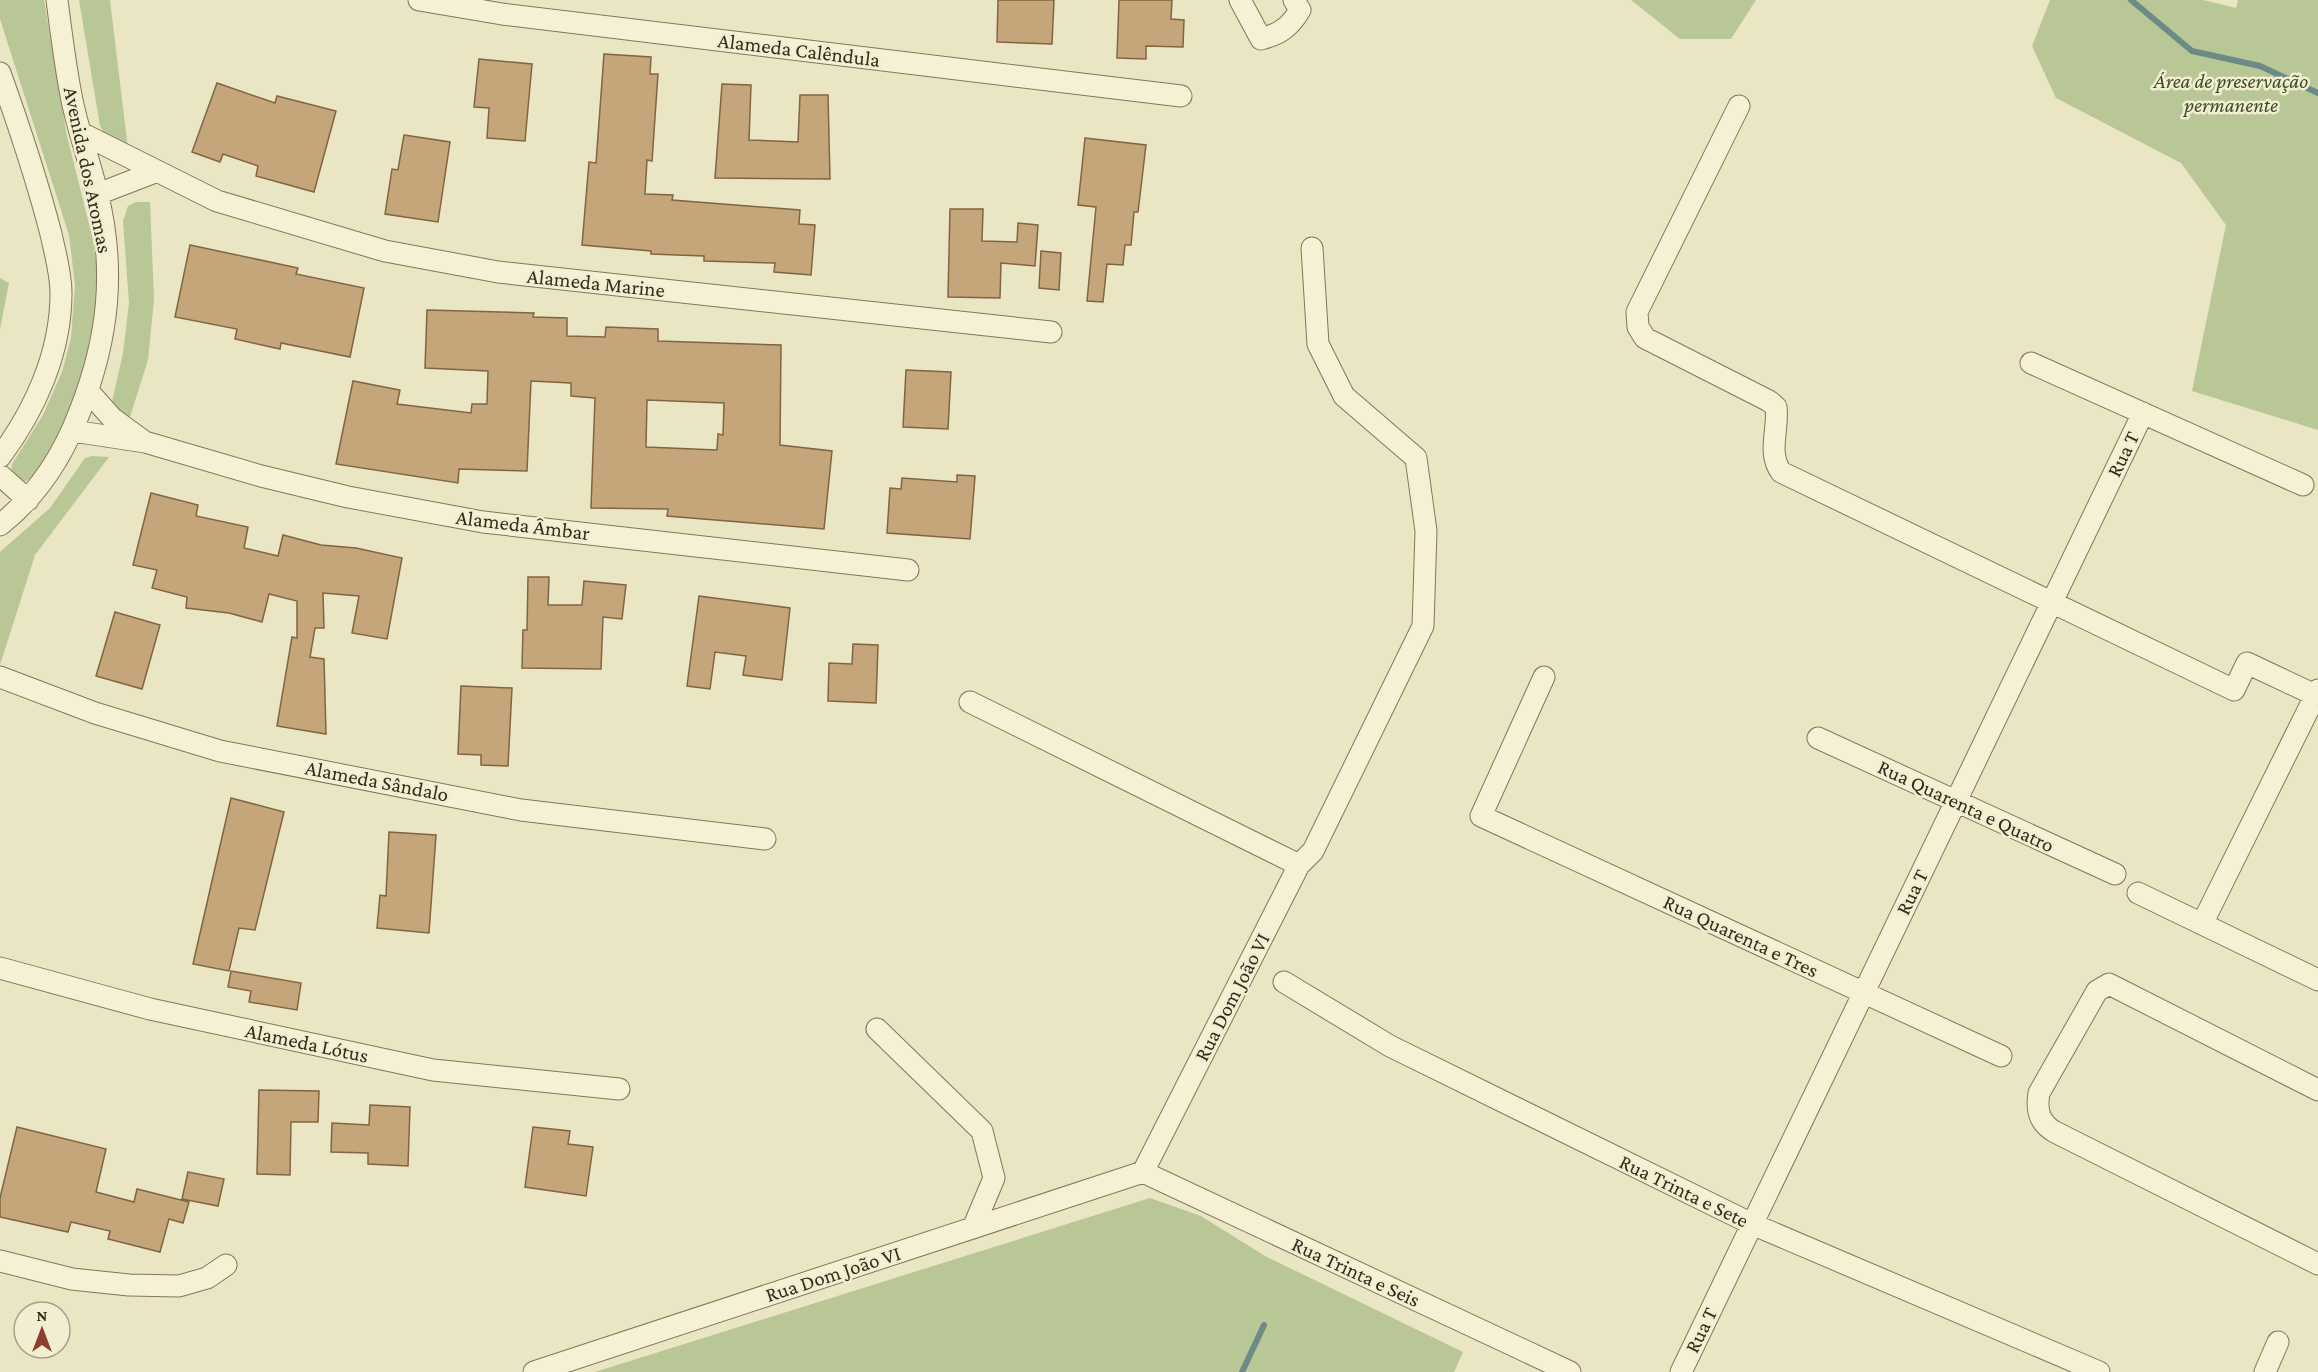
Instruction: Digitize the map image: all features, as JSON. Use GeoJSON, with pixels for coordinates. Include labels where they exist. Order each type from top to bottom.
{"type":"FeatureCollection","features":[{"type":"Feature","properties":{"kind":"street","name":"Avenida dos Aromas"},"geometry":{"type":"LineString","coordinates":[[0,525],[28,500],[46,478],[73,430],[99,359],[107,313],[108,254],[98,194],[71,96],[57,0]]}},
{"type":"Feature","properties":{"kind":"street","name":"Alameda Calêndula"},"geometry":{"type":"LineString","coordinates":[[419,0],[502,14],[1181,96]]}},
{"type":"Feature","properties":{"kind":"street"},"geometry":{"type":"LineString","coordinates":[[1240,0],[1261,39],[1285,30],[1294,20],[1300,10],[1294,0]]}},
{"type":"Feature","properties":{"kind":"street"},"geometry":{"type":"LineString","coordinates":[[0,73],[45,210],[61,291],[58,331],[42,384],[19,431],[0,457]]}},
{"type":"Feature","properties":{"kind":"street"},"geometry":{"type":"LineString","coordinates":[[1739,106],[1637,312],[1638,327],[1645,338],[1769,402],[1776,408],[1775,463],[1781,472],[1819,493],[2234,690],[2247,663],[2317,693],[2202,924]]}},
{"type":"Feature","properties":{"kind":"street","name":"Alameda Marine"},"geometry":{"type":"LineString","coordinates":[[81,133],[217,201],[385,251],[498,272],[1051,332]]}},
{"type":"Feature","properties":{"kind":"street"},"geometry":{"type":"LineString","coordinates":[[98,194],[155,172]]}},
{"type":"Feature","properties":{"kind":"street","name":"Rua Dom João VI"},"geometry":{"type":"LineString","coordinates":[[534,1372],[1143,1172],[1423,626],[1426,531],[1416,458],[1344,396],[1318,344],[1312,248]]}},
{"type":"Feature","properties":{"kind":"street"},"geometry":{"type":"LineString","coordinates":[[2031,363],[2303,484]]}},
{"type":"Feature","properties":{"kind":"street","name":"Alameda Âmbar"},"geometry":{"type":"LineString","coordinates":[[88,391],[112,417],[145,442]]}},
{"type":"Feature","properties":{"kind":"street","name":"Rua T"},"geometry":{"type":"LineString","coordinates":[[1681,1372],[2143,413]]}},
{"type":"Feature","properties":{"kind":"street","name":"Alameda Âmbar"},"geometry":{"type":"LineString","coordinates":[[73,430],[145,442],[261,476],[348,497],[483,522],[908,570]]}},
{"type":"Feature","properties":{"kind":"street"},"geometry":{"type":"LineString","coordinates":[[0,475],[28,500]]}},
{"type":"Feature","properties":{"kind":"street","name":"Alameda Sândalo"},"geometry":{"type":"LineString","coordinates":[[0,677],[95,713],[220,751],[521,810],[765,839]]}},
{"type":"Feature","properties":{"kind":"street","name":"Rua Quarenta e Tres"},"geometry":{"type":"LineString","coordinates":[[1544,677],[1481,816],[2001,1056]]}},
{"type":"Feature","properties":{"kind":"street"},"geometry":{"type":"LineString","coordinates":[[970,702],[1306,858]]}},
{"type":"Feature","properties":{"kind":"street","name":"Rua Quarenta e Quatro"},"geometry":{"type":"LineString","coordinates":[[1818,738],[2115,874]]}},
{"type":"Feature","properties":{"kind":"street"},"geometry":{"type":"LineString","coordinates":[[2138,893],[2318,980]]}},
{"type":"Feature","properties":{"kind":"street","name":"Alameda Lótus"},"geometry":{"type":"LineString","coordinates":[[0,968],[150,1009],[433,1070],[619,1089]]}},
{"type":"Feature","properties":{"kind":"street","name":"Rua Trinta e Sete"},"geometry":{"type":"LineString","coordinates":[[1284,982],[1390,1046],[1752,1224],[2099,1372]]}},
{"type":"Feature","properties":{"kind":"street"},"geometry":{"type":"LineString","coordinates":[[2318,1090],[2109,984],[2097,991],[2039,1093],[2037,1103],[2041,1119],[2055,1132],[2318,1264]]}},
{"type":"Feature","properties":{"kind":"street"},"geometry":{"type":"LineString","coordinates":[[877,1029],[982,1131],[994,1178],[973,1228]]}},
{"type":"Feature","properties":{"kind":"street","name":"Rua Trinta e Seis"},"geometry":{"type":"LineString","coordinates":[[1143,1172],[1570,1372]]}},
{"type":"Feature","properties":{"kind":"street"},"geometry":{"type":"LineString","coordinates":[[0,1261],[72,1279],[129,1285],[179,1286],[207,1278],[226,1265]]}},
{"type":"Feature","properties":{"kind":"street"},"geometry":{"type":"LineString","coordinates":[[2265,1372],[2278,1342]]}},
{"type":"Feature","properties":{"kind":"green space"},"geometry":{"type":"Polygon","coordinates":[[[0,0],[44,0],[67,136],[93,240],[97,269],[96,330],[64,429],[34,477],[24,482],[11,474],[12,464],[43,415],[62,372],[71,338],[75,285],[69,235],[0,19],[0,0]]]}},
{"type":"Feature","properties":{"kind":"green space"},"geometry":{"type":"Polygon","coordinates":[[[79,0],[110,0],[128,149],[105,134],[100,126],[79,0]]]}},
{"type":"Feature","properties":{"kind":"green space"},"geometry":{"type":"Polygon","coordinates":[[[1631,0],[1756,0],[1731,39],[1680,39],[1631,0]]]}},
{"type":"Feature","properties":{"kind":"green space","name":"Área de preservação permanente"},"geometry":{"type":"Polygon","coordinates":[[[2050,0],[2203,0],[2236,8],[2238,0],[2318,0],[2318,430],[2192,391],[2226,225],[2181,163],[2056,98],[2032,46],[2050,0]]]}},
{"type":"Feature","properties":{"kind":"green space"},"geometry":{"type":"Polygon","coordinates":[[[136,202],[150,202],[154,299],[148,360],[128,423],[111,406],[123,353],[129,303],[123,221],[128,206],[136,202]]]}},
{"type":"Feature","properties":{"kind":"green space"},"geometry":{"type":"Polygon","coordinates":[[[0,278],[9,283],[0,329],[0,278]]]}},
{"type":"Feature","properties":{"kind":"green space"},"geometry":{"type":"Polygon","coordinates":[[[109,457],[35,555],[0,665],[0,552],[50,508],[85,458],[109,457]]]}},
{"type":"Feature","properties":{"kind":"green space"},"geometry":{"type":"Polygon","coordinates":[[[1150,1198],[1201,1216],[1265,1256],[1463,1352],[1454,1372],[595,1372],[1150,1198]]]}},
{"type":"Feature","properties":{"kind":"building"},"geometry":{"type":"Polygon","coordinates":[[[998,0],[1054,0],[1052,44],[997,42],[998,0]]]}},
{"type":"Feature","properties":{"kind":"building"},"geometry":{"type":"Polygon","coordinates":[[[1119,0],[1172,0],[1171,19],[1184,20],[1183,47],[1146,46],[1146,59],[1117,58],[1119,0]]]}},
{"type":"Feature","properties":{"kind":"building"},"geometry":{"type":"Polygon","coordinates":[[[604,54],[651,57],[650,74],[658,74],[652,161],[647,160],[645,194],[673,195],[672,200],[800,210],[799,224],[815,225],[811,275],[774,272],[775,263],[704,261],[704,256],[651,254],[651,251],[582,245],[589,162],[596,163],[604,54]]]}},
{"type":"Feature","properties":{"kind":"building"},"geometry":{"type":"Polygon","coordinates":[[[479,59],[532,64],[525,141],[487,138],[489,108],[474,107],[479,59]]]}},
{"type":"Feature","properties":{"kind":"building"},"geometry":{"type":"Polygon","coordinates":[[[217,83],[275,103],[277,96],[336,111],[314,192],[256,176],[258,166],[223,154],[220,162],[192,152],[217,83]]]}},
{"type":"Feature","properties":{"kind":"building"},"geometry":{"type":"Polygon","coordinates":[[[722,84],[751,85],[749,140],[798,142],[800,95],[828,95],[830,179],[715,178],[722,84]]]}},
{"type":"Feature","properties":{"kind":"building"},"geometry":{"type":"Polygon","coordinates":[[[404,135],[450,142],[438,222],[385,214],[392,169],[398,170],[404,135]]]}},
{"type":"Feature","properties":{"kind":"building"},"geometry":{"type":"Polygon","coordinates":[[[1085,138],[1146,145],[1138,212],[1134,212],[1131,245],[1125,245],[1123,265],[1107,264],[1103,302],[1087,301],[1096,207],[1078,205],[1085,138]]]}},
{"type":"Feature","properties":{"kind":"building"},"geometry":{"type":"Polygon","coordinates":[[[950,209],[983,209],[982,241],[1017,242],[1018,223],[1038,225],[1035,266],[1001,263],[1000,298],[948,297],[950,209]]]}},
{"type":"Feature","properties":{"kind":"building"},"geometry":{"type":"Polygon","coordinates":[[[190,245],[298,268],[296,274],[364,288],[350,357],[281,343],[280,349],[235,339],[237,329],[175,317],[190,245]]]}},
{"type":"Feature","properties":{"kind":"building"},"geometry":{"type":"Polygon","coordinates":[[[1041,251],[1061,253],[1059,290],[1039,288],[1041,251]]]}},
{"type":"Feature","properties":{"kind":"building"},"geometry":{"type":"Polygon","coordinates":[[[427,310],[534,313],[533,317],[567,318],[567,336],[605,337],[606,327],[658,329],[658,341],[781,345],[780,445],[832,451],[824,529],[667,516],[668,509],[591,508],[595,398],[571,396],[571,383],[531,381],[527,471],[459,469],[458,483],[336,464],[353,381],[400,390],[397,404],[471,413],[472,404],[487,404],[488,371],[425,368],[427,310]],[[647,400],[646,447],[717,450],[718,434],[723,435],[724,403],[647,400]]]}},
{"type":"Feature","properties":{"kind":"building"},"geometry":{"type":"Polygon","coordinates":[[[906,370],[951,372],[948,429],[903,427],[906,370]]]}},
{"type":"Feature","properties":{"kind":"building"},"geometry":{"type":"Polygon","coordinates":[[[957,475],[975,476],[970,539],[887,533],[890,488],[901,489],[902,478],[957,482],[957,475]]]}},
{"type":"Feature","properties":{"kind":"building"},"geometry":{"type":"Polygon","coordinates":[[[151,493],[198,505],[196,516],[248,527],[244,548],[278,556],[283,535],[321,545],[356,548],[402,558],[387,639],[352,633],[359,596],[323,593],[324,628],[315,628],[310,657],[324,659],[326,734],[277,726],[292,637],[297,638],[297,601],[269,594],[262,622],[229,613],[186,608],[187,597],[152,588],[157,570],[133,565],[151,493]]]}},
{"type":"Feature","properties":{"kind":"building"},"geometry":{"type":"Polygon","coordinates":[[[528,577],[549,577],[548,605],[582,605],[584,581],[626,585],[622,619],[603,617],[601,669],[522,668],[523,630],[527,630],[528,577]]]}},
{"type":"Feature","properties":{"kind":"building"},"geometry":{"type":"Polygon","coordinates":[[[699,596],[790,608],[782,680],[743,675],[746,656],[715,652],[710,689],[687,686],[699,596]]]}},
{"type":"Feature","properties":{"kind":"building"},"geometry":{"type":"Polygon","coordinates":[[[115,612],[160,625],[142,689],[96,676],[115,612]]]}},
{"type":"Feature","properties":{"kind":"building"},"geometry":{"type":"Polygon","coordinates":[[[853,644],[878,645],[876,703],[828,701],[829,663],[852,664],[853,644]]]}},
{"type":"Feature","properties":{"kind":"building"},"geometry":{"type":"Polygon","coordinates":[[[461,686],[512,688],[508,766],[481,765],[481,755],[458,754],[461,686]]]}},
{"type":"Feature","properties":{"kind":"building"},"geometry":{"type":"Polygon","coordinates":[[[231,798],[284,812],[255,930],[239,928],[229,971],[193,964],[231,798]]]}},
{"type":"Feature","properties":{"kind":"building"},"geometry":{"type":"Polygon","coordinates":[[[389,832],[436,835],[429,933],[377,928],[380,895],[386,896],[389,832]]]}},
{"type":"Feature","properties":{"kind":"building"},"geometry":{"type":"Polygon","coordinates":[[[231,971],[301,983],[297,1010],[249,1002],[251,991],[228,987],[231,971]]]}},
{"type":"Feature","properties":{"kind":"building"},"geometry":{"type":"Polygon","coordinates":[[[259,1090],[319,1091],[318,1122],[291,1122],[290,1175],[257,1174],[259,1090]]]}},
{"type":"Feature","properties":{"kind":"building"},"geometry":{"type":"Polygon","coordinates":[[[370,1105],[410,1107],[408,1166],[368,1164],[368,1153],[331,1152],[332,1123],[369,1125],[370,1105]]]}},
{"type":"Feature","properties":{"kind":"building"},"geometry":{"type":"Polygon","coordinates":[[[17,1127],[106,1149],[96,1192],[134,1202],[137,1189],[189,1202],[183,1223],[169,1219],[160,1252],[108,1239],[110,1231],[71,1222],[68,1232],[0,1217],[0,1198],[17,1127]]]}},
{"type":"Feature","properties":{"kind":"building"},"geometry":{"type":"Polygon","coordinates":[[[533,1127],[570,1131],[568,1144],[593,1147],[586,1196],[525,1187],[533,1127]]]}},
{"type":"Feature","properties":{"kind":"building"},"geometry":{"type":"Polygon","coordinates":[[[188,1172],[224,1179],[218,1206],[182,1199],[188,1172]]]}},
{"type":"Feature","properties":{"kind":"waterway"},"geometry":{"type":"LineString","coordinates":[[2131,0],[2192,51],[2260,66],[2318,93]]}},
{"type":"Feature","properties":{"kind":"waterway"},"geometry":{"type":"LineString","coordinates":[[1242,1372],[1264,1325]]}}]}
